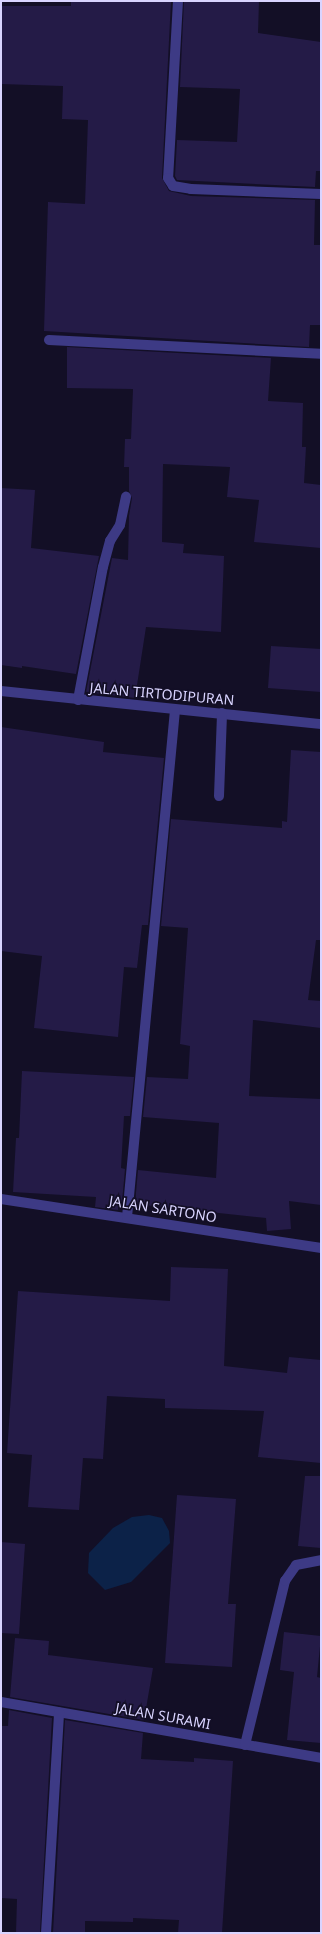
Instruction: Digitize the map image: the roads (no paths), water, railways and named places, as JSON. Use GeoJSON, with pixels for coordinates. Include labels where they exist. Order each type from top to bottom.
{"type":"FeatureCollection","features":[{"type":"Feature","properties":{"kind":"street"},"geometry":{"type":"LineString","coordinates":[[178,1],[168,178],[173,186],[191,189],[321,194]]}},
{"type":"Feature","properties":{"kind":"street"},"geometry":{"type":"LineString","coordinates":[[49,340],[321,354]]}},
{"type":"Feature","properties":{"kind":"street"},"geometry":{"type":"LineString","coordinates":[[78,700],[103,567],[110,541],[120,525],[126,497]]}},
{"type":"Feature","properties":{"kind":"street","name":"JALAN TIRTODIPURAN"},"geometry":{"type":"LineString","coordinates":[[1,691],[321,724]]}},
{"type":"Feature","properties":{"kind":"street"},"geometry":{"type":"LineString","coordinates":[[128,1217],[175,710]]}},
{"type":"Feature","properties":{"kind":"street"},"geometry":{"type":"LineString","coordinates":[[219,796],[222,713]]}},
{"type":"Feature","properties":{"kind":"street","name":"JALAN SARTONO"},"geometry":{"type":"LineString","coordinates":[[1,1199],[128,1217],[321,1248]]}},
{"type":"Feature","properties":{"kind":"street"},"geometry":{"type":"LineString","coordinates":[[244,1745],[285,1582],[296,1565],[321,1560]]}},
{"type":"Feature","properties":{"kind":"street","name":"JALAN SURAMI"},"geometry":{"type":"LineString","coordinates":[[1,1702],[321,1758]]}},
{"type":"Feature","properties":{"kind":"street"},"geometry":{"type":"LineString","coordinates":[[46,1933],[59,1712]]}},
{"type":"Feature","properties":{"kind":"water"},"geometry":{"type":"Polygon","coordinates":[[[149,1515],[162,1518],[169,1531],[170,1543],[131,1582],[105,1590],[88,1573],[89,1553],[113,1528],[132,1517],[149,1515]]]}}]}
